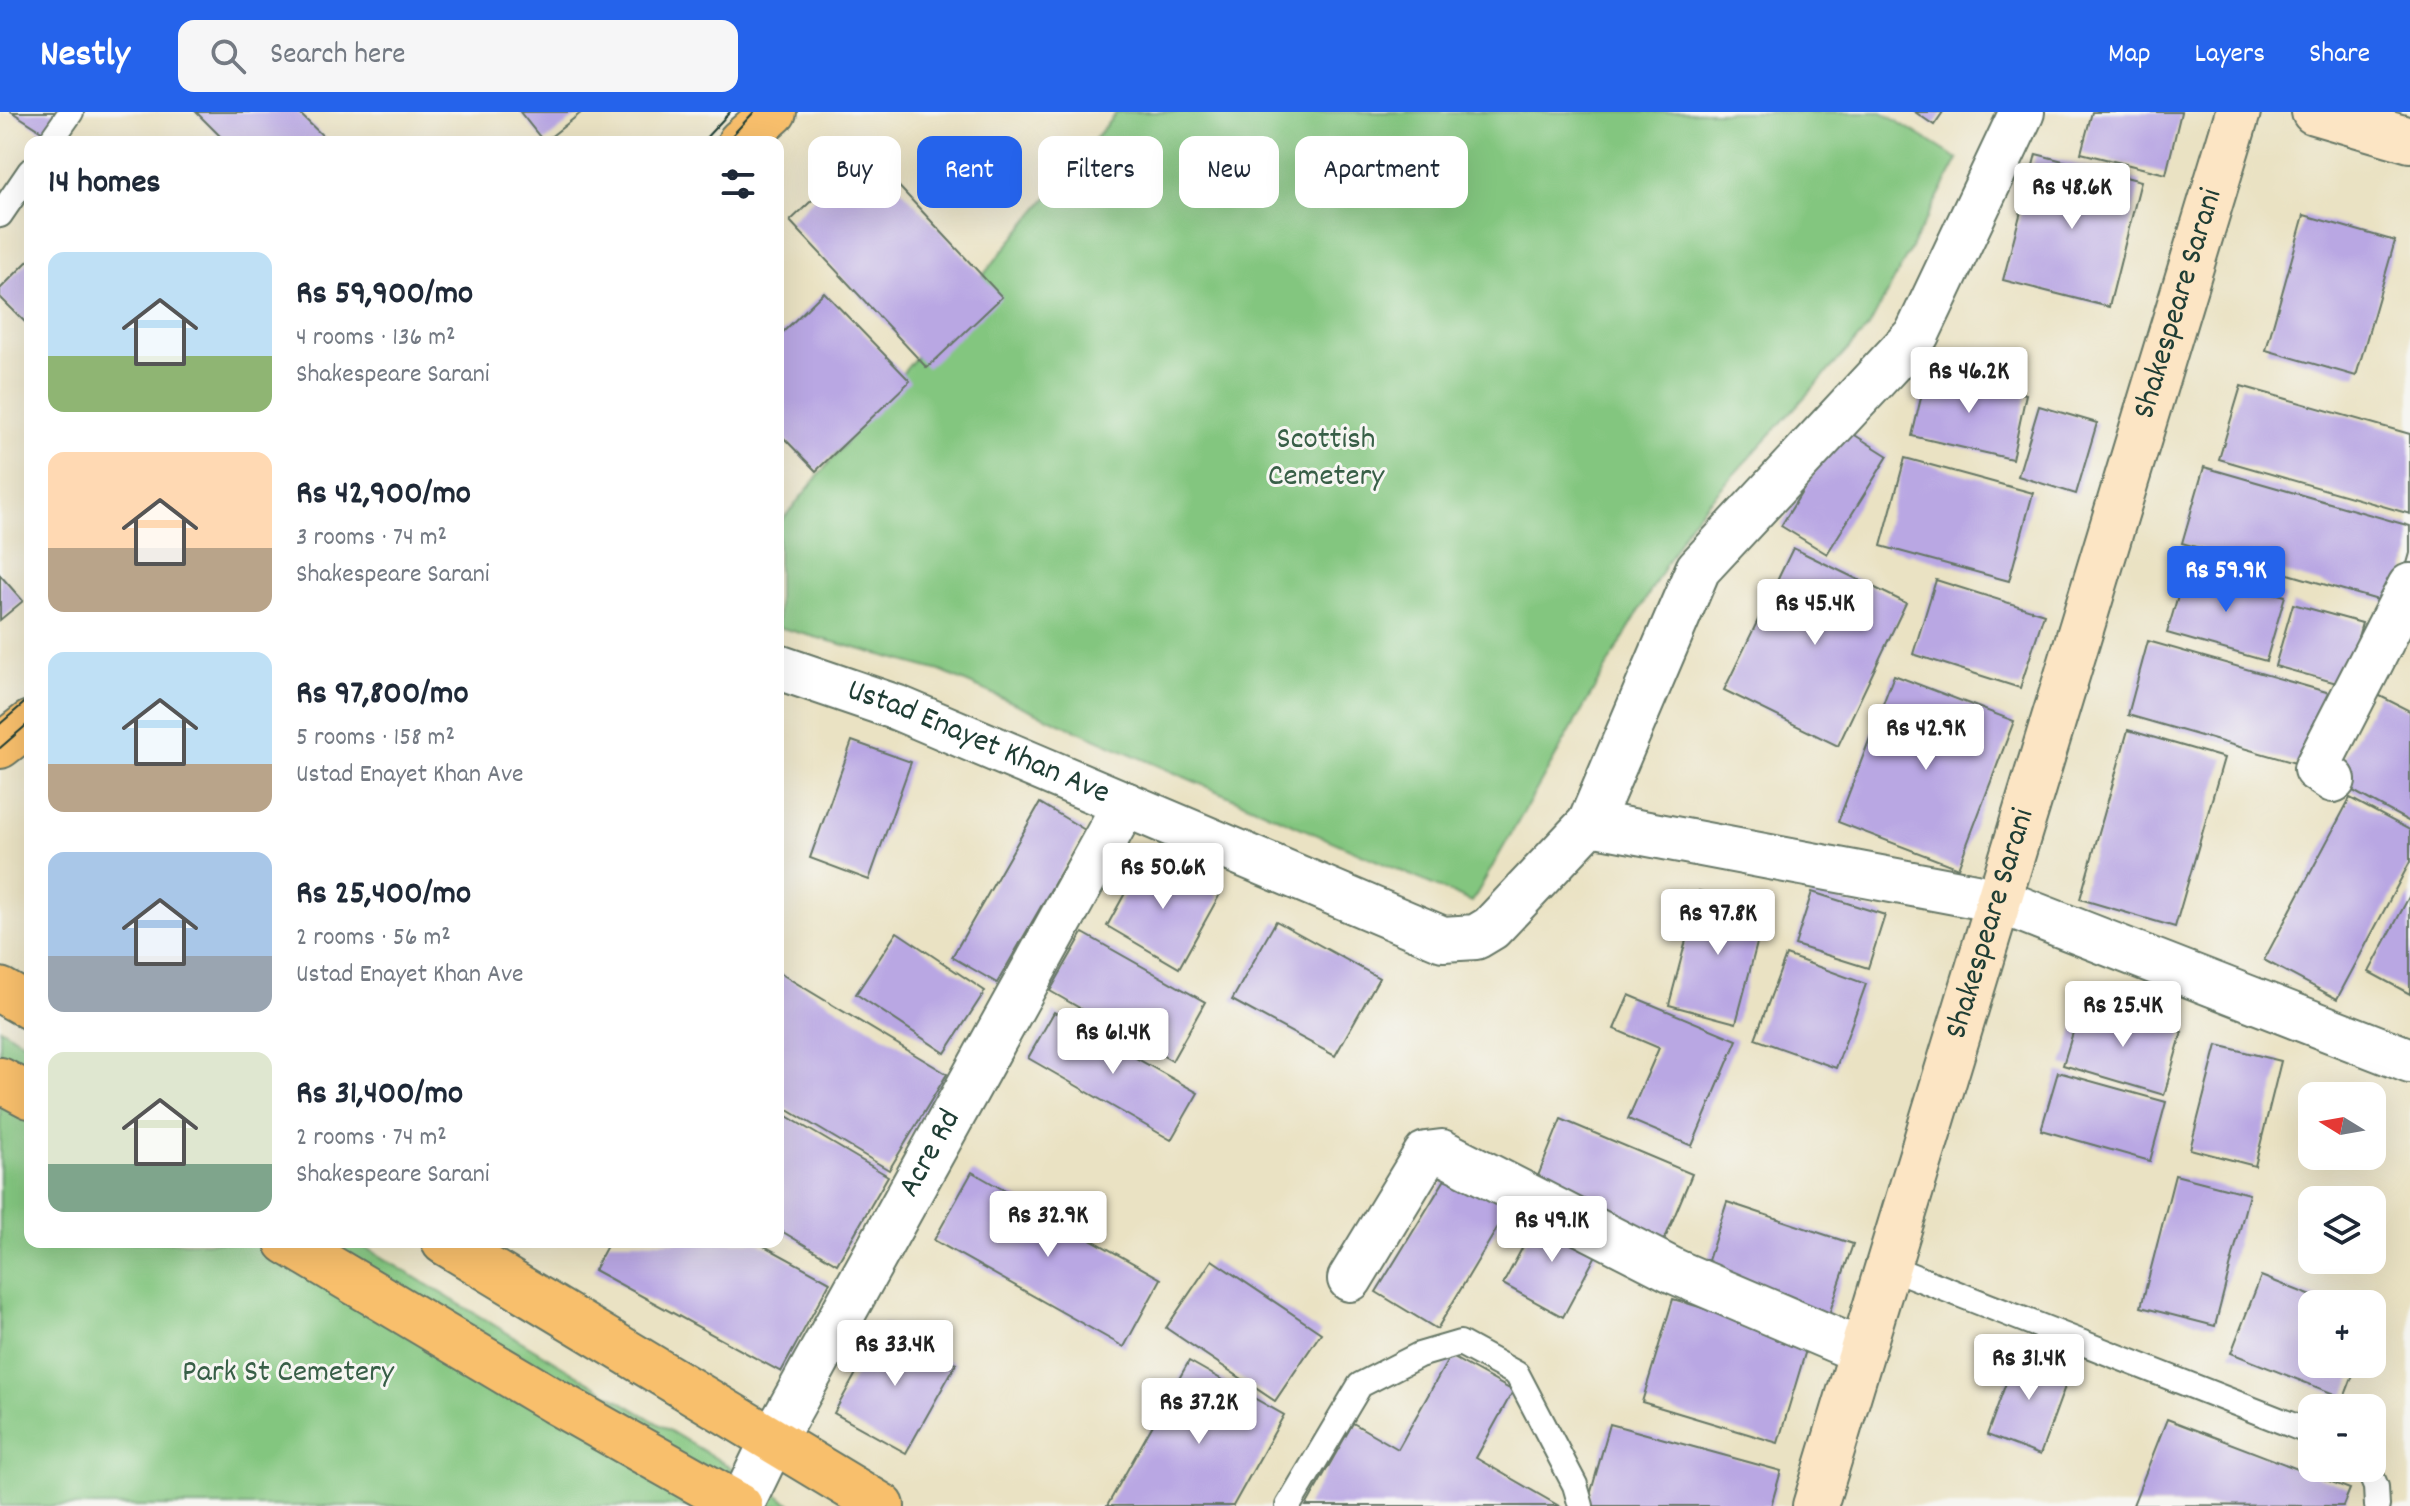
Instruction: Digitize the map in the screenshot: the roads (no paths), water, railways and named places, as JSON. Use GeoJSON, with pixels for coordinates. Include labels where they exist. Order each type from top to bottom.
{"type":"FeatureCollection","features":[{"type":"Feature","properties":{"kind":"main road"},"geometry":{"type":"LineString","coordinates":[[747,136],[774,112]]}},
{"type":"Feature","properties":{"kind":"main road","name":"Shakespeare Sarani"},"geometry":{"type":"LineString","coordinates":[[1820,1504],[1861,1351],[2238,112]]}},
{"type":"Feature","properties":{"kind":"main road"},"geometry":{"type":"LineString","coordinates":[[2314,112],[2410,140]]}},
{"type":"Feature","properties":{"kind":"main road"},"geometry":{"type":"LineString","coordinates":[[0,746],[24,728]]}},
{"type":"Feature","properties":{"kind":"main road"},"geometry":{"type":"LineString","coordinates":[[0,990],[24,1004]]}},
{"type":"Feature","properties":{"kind":"main road"},"geometry":{"type":"LineString","coordinates":[[0,1080],[24,1093]]}},
{"type":"Feature","properties":{"kind":"main road"},"geometry":{"type":"LineString","coordinates":[[297,1248],[540,1393],[740,1506]]}},
{"type":"Feature","properties":{"kind":"main road"},"geometry":{"type":"LineString","coordinates":[[454,1248],[882,1506]]}},
{"type":"Feature","properties":{"kind":"street"},"geometry":{"type":"LineString","coordinates":[[2022,112],[1917,334],[1698,569],[1590,823],[1997,900],[2410,1060]]}},
{"type":"Feature","properties":{"kind":"street"},"geometry":{"type":"LineString","coordinates":[[2333,780],[2316,769],[2410,586]]}},
{"type":"Feature","properties":{"kind":"street","name":"Ustad Enayet Khan Ave"},"geometry":{"type":"LineString","coordinates":[[784,669],[898,708],[1443,939],[1476,937],[1491,928],[1590,823]]}},
{"type":"Feature","properties":{"kind":"street","name":"Acre Rd"},"geometry":{"type":"LineString","coordinates":[[740,1506],[773,1440],[1125,804]]}},
{"type":"Feature","properties":{"kind":"street"},"geometry":{"type":"LineString","coordinates":[[1350,1279],[1426,1154],[1442,1152],[1676,1272],[1861,1351]]}},
{"type":"Feature","properties":{"kind":"lane"},"geometry":{"type":"LineString","coordinates":[[54,136],[71,112]]}},
{"type":"Feature","properties":{"kind":"lane"},"geometry":{"type":"LineString","coordinates":[[0,215],[24,180]]}},
{"type":"Feature","properties":{"kind":"lane"},"geometry":{"type":"LineString","coordinates":[[1887,1266],[2298,1427]]}},
{"type":"Feature","properties":{"kind":"lane"},"geometry":{"type":"LineString","coordinates":[[1288,1506],[1360,1385],[1419,1355],[1460,1343],[1517,1374],[1575,1485],[1581,1506]]}},
{"type":"Feature","properties":{"kind":"lane"},"geometry":{"type":"LineString","coordinates":[[2374,1482],[2377,1506]]}},
{"type":"Feature","properties":{"kind":"tram line"},"geometry":{"type":"LineString","coordinates":[[708,136],[730,112]]}},
{"type":"Feature","properties":{"kind":"tram line"},"geometry":{"type":"LineString","coordinates":[[732,136],[754,112]]}},
{"type":"Feature","properties":{"kind":"tram line"},"geometry":{"type":"LineString","coordinates":[[0,724],[24,703]]}},
{"type":"Feature","properties":{"kind":"tram line"},"geometry":{"type":"LineString","coordinates":[[0,748],[24,727]]}},
{"type":"Feature","properties":{"kind":"park label","name":"Scottish Cemetery"},"geometry":{"type":"Point","coordinates":[1326,460]}},
{"type":"Feature","properties":{"kind":"park label","name":"Park St Cemetery"},"geometry":{"type":"Point","coordinates":[288,1374]}}]}
